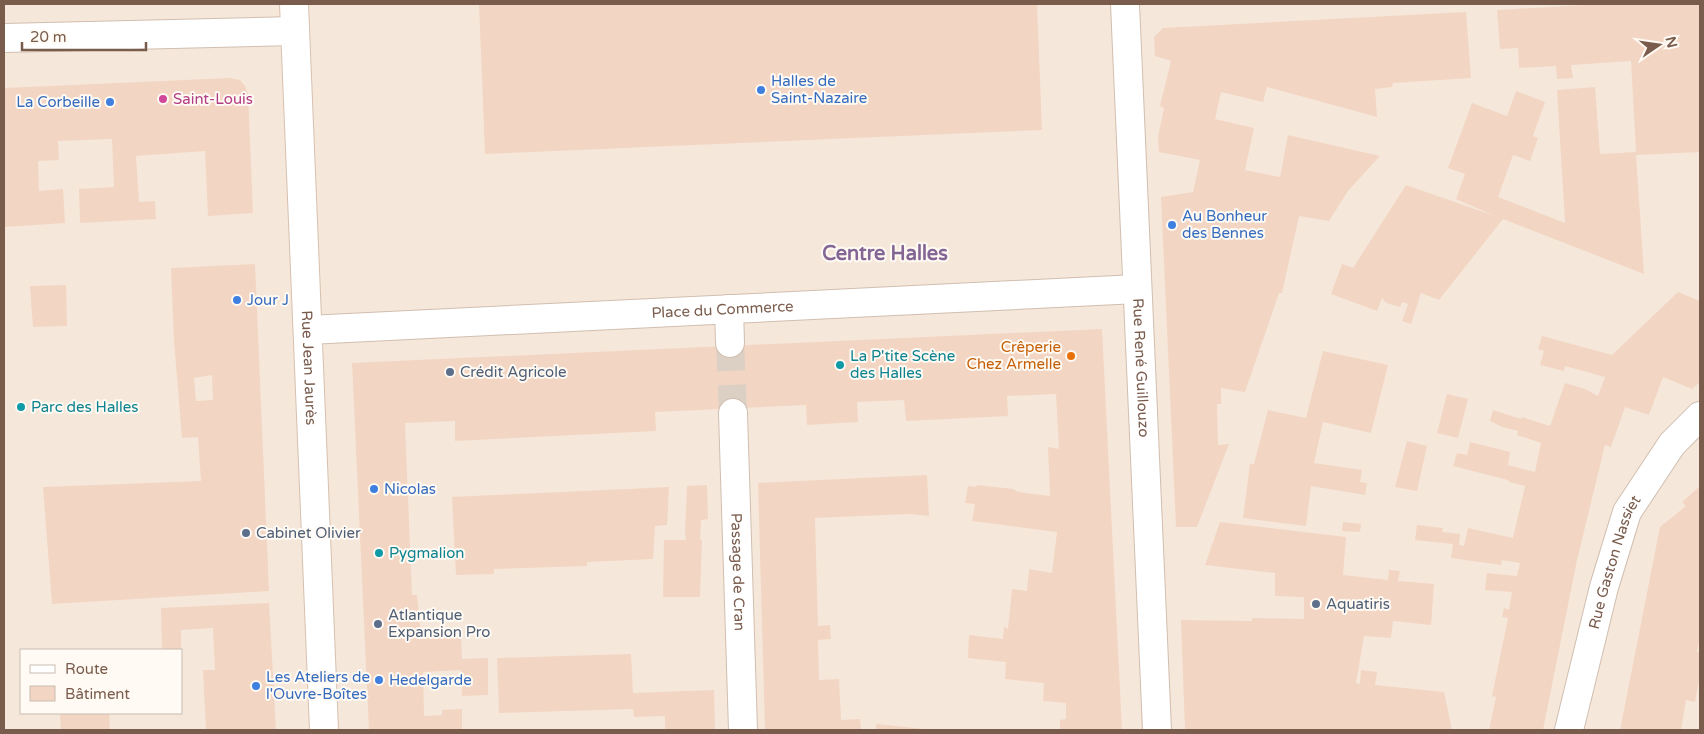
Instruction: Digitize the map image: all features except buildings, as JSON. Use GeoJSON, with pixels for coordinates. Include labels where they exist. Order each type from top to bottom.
{"type":"FeatureCollection","features":[{"type":"Feature","properties":{"kind":"street","name":"Rue Jean Jaurès"},"geometry":{"type":"LineString","coordinates":[[294,4],[324,730]]}},
{"type":"Feature","properties":{"kind":"street","name":"Rue René Guillouzo"},"geometry":{"type":"LineString","coordinates":[[1125,4],[1157,730]]}},
{"type":"Feature","properties":{"kind":"street"},"geometry":{"type":"LineString","coordinates":[[4,38],[295,31]]}},
{"type":"Feature","properties":{"kind":"street","name":"Place du Commerce"},"geometry":{"type":"LineString","coordinates":[[308,330],[1138,289]]}},
{"type":"Feature","properties":{"kind":"street"},"geometry":{"type":"LineString","coordinates":[[729,309],[730,343]]}},
{"type":"Feature","properties":{"kind":"street","name":"Passage de Cran"},"geometry":{"type":"LineString","coordinates":[[733,413],[743,730]]}},
{"type":"Feature","properties":{"kind":"street","name":"Rue Gaston Nassiet"},"geometry":{"type":"LineString","coordinates":[[1568,730],[1604,587],[1627,512],[1672,444],[1700,416]]}},
{"type":"Feature","properties":{"kind":"shaded area"},"geometry":{"type":"Polygon","coordinates":[[[4,4],[1700,4],[1700,730],[4,730],[4,4]]]}},
{"type":"Feature","properties":{"kind":"tunnel"},"geometry":{"type":"LineString","coordinates":[[730,343],[733,413]]}},
{"type":"Feature","properties":{"kind":"place","name":"Halles de Saint-Nazaire"},"geometry":{"type":"Point","coordinates":[761,90]}},
{"type":"Feature","properties":{"kind":"place","name":"Saint-Louis"},"geometry":{"type":"Point","coordinates":[163,99]}},
{"type":"Feature","properties":{"kind":"place","name":"La Corbeille"},"geometry":{"type":"Point","coordinates":[110,102]}},
{"type":"Feature","properties":{"kind":"place","name":"Au Bonheur des Bennes"},"geometry":{"type":"Point","coordinates":[1172,225]}},
{"type":"Feature","properties":{"kind":"place","name":"Jour J"},"geometry":{"type":"Point","coordinates":[237,300]}},
{"type":"Feature","properties":{"kind":"place","name":"Crêperie Chez Armelle"},"geometry":{"type":"Point","coordinates":[1071,356]}},
{"type":"Feature","properties":{"kind":"place","name":"La P'tite Scène des Halles"},"geometry":{"type":"Point","coordinates":[840,365]}},
{"type":"Feature","properties":{"kind":"place","name":"Crédit Agricole"},"geometry":{"type":"Point","coordinates":[450,372]}},
{"type":"Feature","properties":{"kind":"place","name":"Parc des Halles"},"geometry":{"type":"Point","coordinates":[21,407]}},
{"type":"Feature","properties":{"kind":"place","name":"Nicolas"},"geometry":{"type":"Point","coordinates":[374,489]}},
{"type":"Feature","properties":{"kind":"place","name":"Cabinet Olivier"},"geometry":{"type":"Point","coordinates":[246,533]}},
{"type":"Feature","properties":{"kind":"place","name":"Pygmalion"},"geometry":{"type":"Point","coordinates":[379,553]}},
{"type":"Feature","properties":{"kind":"place","name":"Aquatiris"},"geometry":{"type":"Point","coordinates":[1316,604]}},
{"type":"Feature","properties":{"kind":"place","name":"Atlantique Expansion Pro"},"geometry":{"type":"Point","coordinates":[378,624]}},
{"type":"Feature","properties":{"kind":"place","name":"Hedelgarde"},"geometry":{"type":"Point","coordinates":[379,680]}},
{"type":"Feature","properties":{"kind":"place","name":"Les Ateliers de l'Ouvre-Boîtes"},"geometry":{"type":"Point","coordinates":[256,686]}},
{"type":"Feature","properties":{"kind":"district","name":"Centre Halles"},"geometry":{"type":"Point","coordinates":[885,253]}}]}
